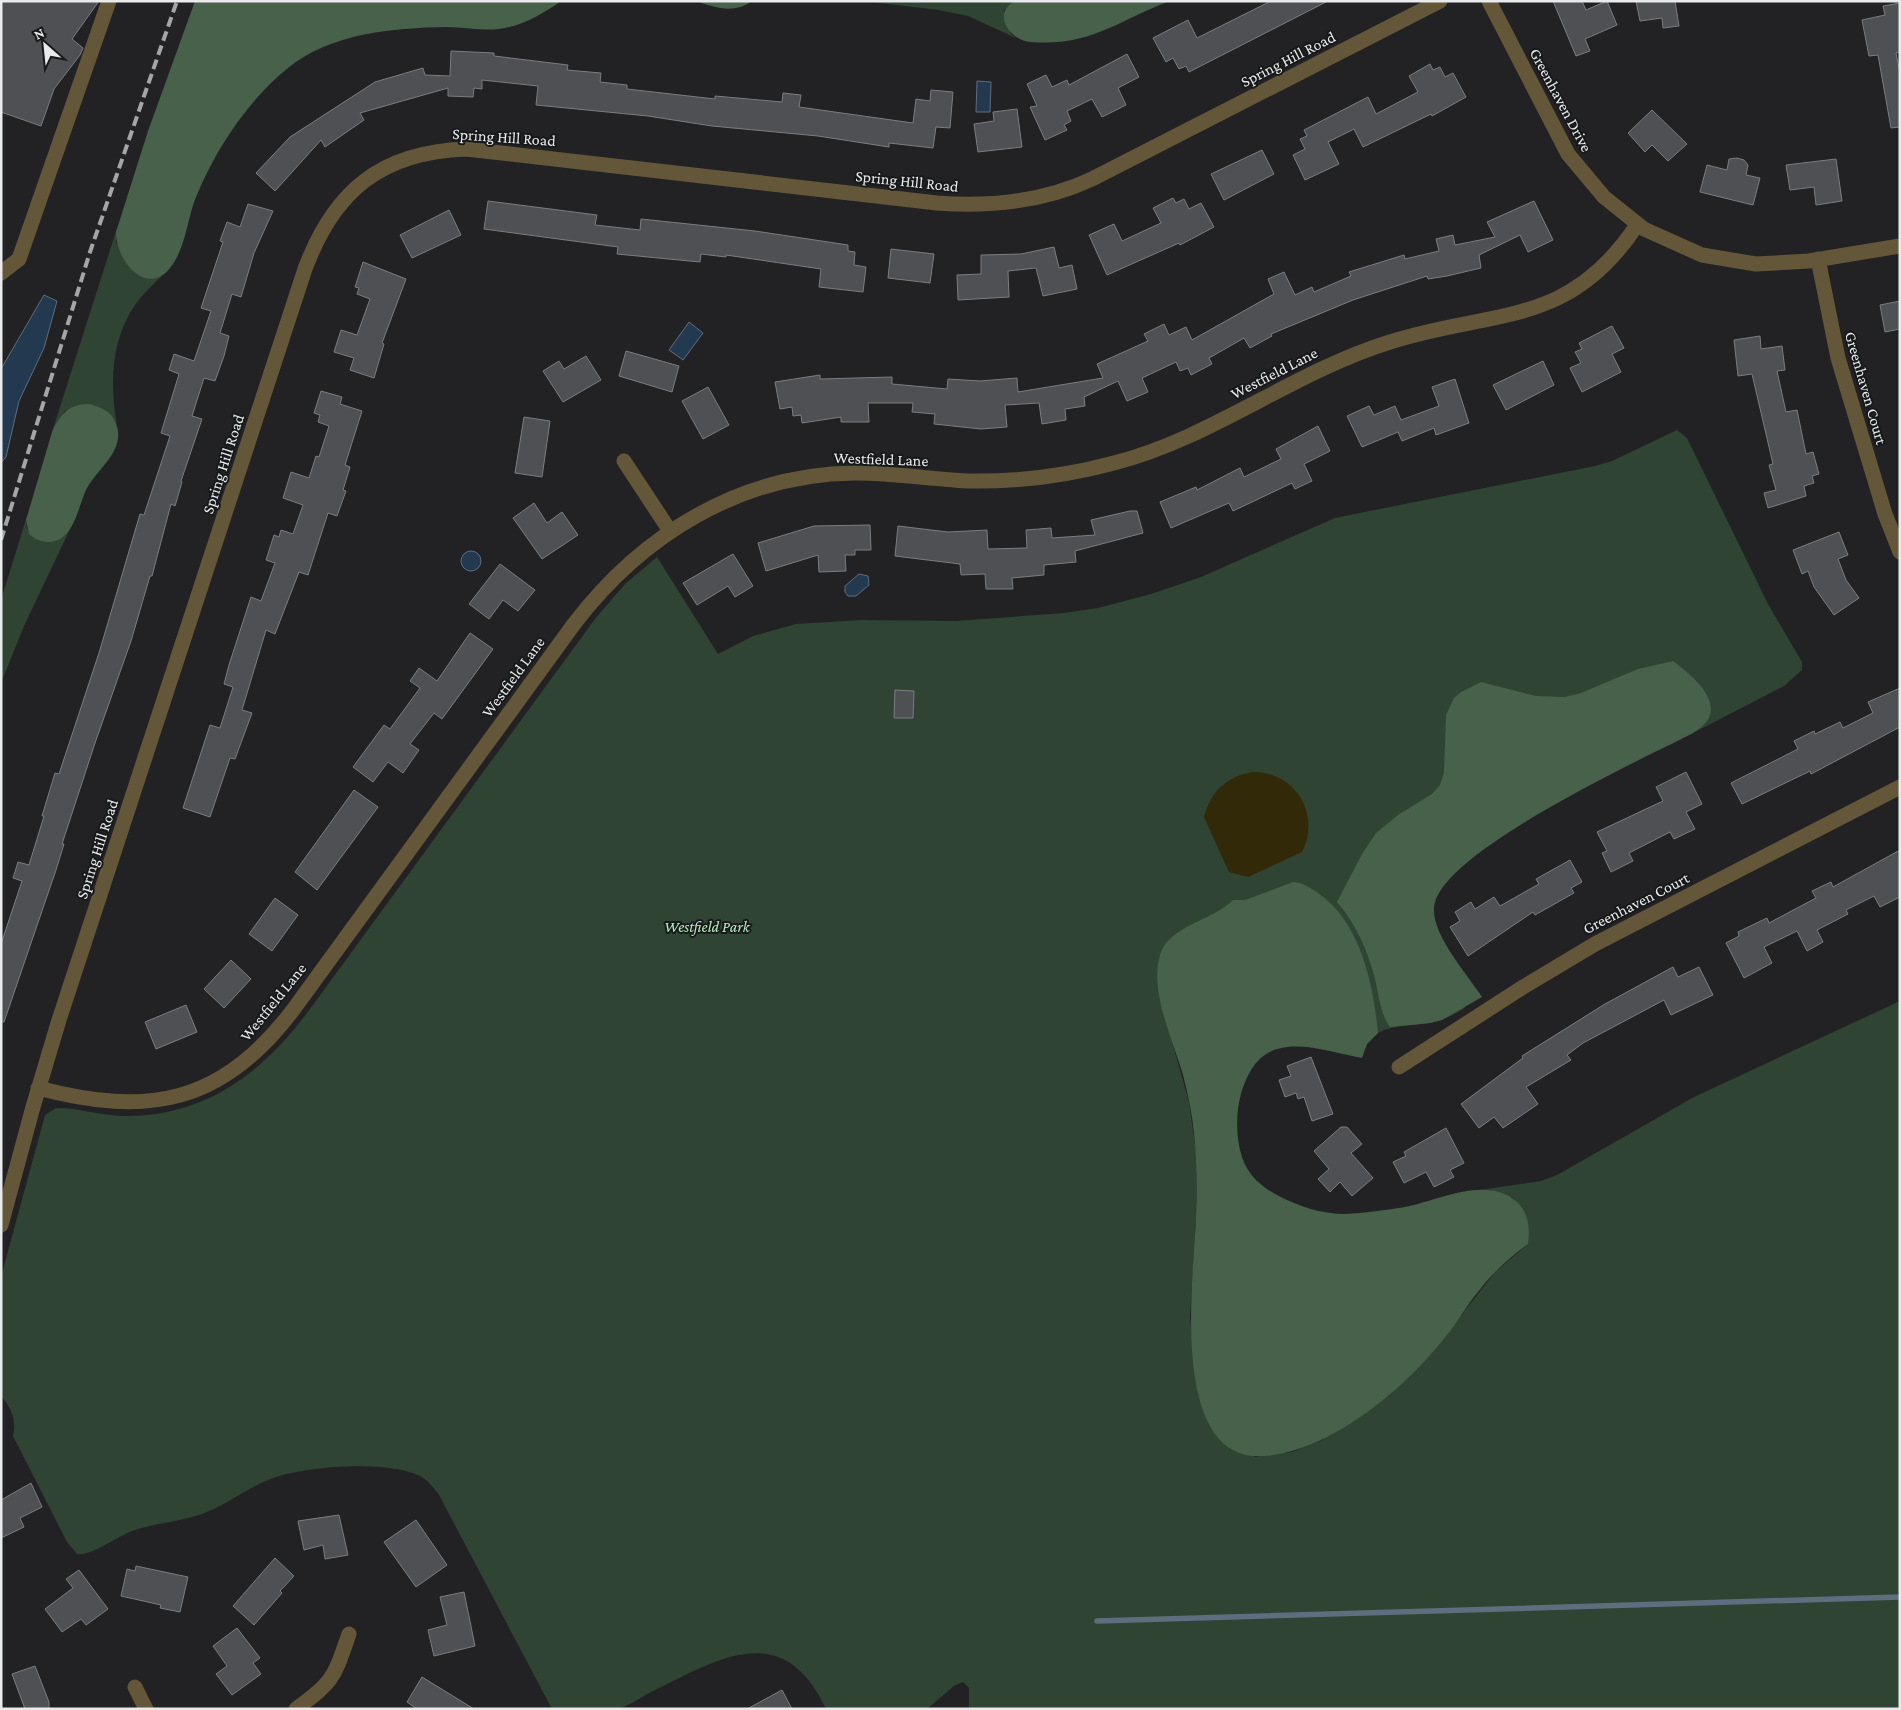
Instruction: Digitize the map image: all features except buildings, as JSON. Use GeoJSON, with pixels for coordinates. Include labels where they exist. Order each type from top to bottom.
{"type":"FeatureCollection","features":[{"type":"Feature","properties":{"kind":"street"},"geometry":{"type":"LineString","coordinates":[[1,273],[18,259],[109,1]]}},
{"type":"Feature","properties":{"kind":"street","name":"Spring Hill Road"},"geometry":{"type":"LineString","coordinates":[[1,1225],[38,1088],[305,269],[328,218],[366,180],[390,165],[417,155],[466,149],[937,203],[978,205],[1018,202],[1064,191],[1104,173],[1440,1]]}},
{"type":"Feature","properties":{"kind":"street","name":"Greenhaven Drive"},"geometry":{"type":"LineString","coordinates":[[1489,1],[1568,154],[1598,191],[1637,225],[1684,249],[1726,260],[1766,264],[1818,260],[1900,246]]}},
{"type":"Feature","properties":{"kind":"street","name":"Westfield Lane"},"geometry":{"type":"LineString","coordinates":[[38,1088],[108,1102],[152,1101],[198,1089],[231,1072],[254,1054],[293,1010],[580,617],[624,567],[670,531],[730,498],[770,485],[807,477],[866,473],[964,481],[1003,481],[1082,471],[1136,457],[1185,438],[1305,376],[1353,355],[1423,332],[1508,316],[1548,304],[1575,289],[1606,265],[1637,225]]}},
{"type":"Feature","properties":{"kind":"street","name":"Greenhaven Court"},"geometry":{"type":"LineString","coordinates":[[1818,260],[1838,358],[1885,514],[1900,552]]}},
{"type":"Feature","properties":{"kind":"street"},"geometry":{"type":"LineString","coordinates":[[624,461],[670,531]]}},
{"type":"Feature","properties":{"kind":"street","name":"Greenhaven Court"},"geometry":{"type":"LineString","coordinates":[[1399,1067],[1520,989],[1595,944],[1900,787]]}},
{"type":"Feature","properties":{"kind":"street"},"geometry":{"type":"LineString","coordinates":[[296,1709],[323,1689],[332,1679],[349,1634]]}},
{"type":"Feature","properties":{"kind":"street"},"geometry":{"type":"LineString","coordinates":[[135,1687],[146,1709]]}},
{"type":"Feature","properties":{"kind":"green space"},"geometry":{"type":"Polygon","coordinates":[[[195,1],[561,1],[532,19],[499,29],[446,27],[384,31],[343,40],[305,56],[288,68],[259,95],[234,127],[213,162],[196,197],[180,252],[170,268],[161,276],[151,279],[142,277],[126,263],[117,243],[116,232],[148,131],[195,1]]]}},
{"type":"Feature","properties":{"kind":"green space"},"geometry":{"type":"Polygon","coordinates":[[[696,1],[752,1],[732,9],[718,8],[696,1]]]}},
{"type":"Feature","properties":{"kind":"green space"},"geometry":{"type":"Polygon","coordinates":[[[863,1],[1128,1],[1008,6],[1004,11],[1011,34],[1016,38],[968,16],[939,10],[863,1]]]}},
{"type":"Feature","properties":{"kind":"green space"},"geometry":{"type":"Polygon","coordinates":[[[1015,1],[1170,1],[1104,31],[1070,40],[1031,42],[1016,37],[1006,26],[1004,12],[1015,1]]]}},
{"type":"Feature","properties":{"kind":"green space"},"geometry":{"type":"Polygon","coordinates":[[[118,225],[116,242],[129,267],[163,274],[170,268],[147,290],[135,305],[120,335],[116,351],[113,383],[118,432],[112,418],[104,411],[77,405],[64,412],[52,432],[118,225]]]}},
{"type":"Feature","properties":{"kind":"green space"},"geometry":{"type":"Polygon","coordinates":[[[90,404],[99,407],[112,416],[118,433],[117,442],[110,458],[87,488],[70,529],[58,540],[44,542],[29,534],[26,520],[52,432],[58,420],[66,411],[77,405],[90,404]]]}},
{"type":"Feature","properties":{"kind":"green space","name":"Westfield Park"},"geometry":{"type":"Polygon","coordinates":[[[1677,430],[1687,438],[1768,604],[1802,662],[1802,670],[1784,686],[1693,733],[1706,723],[1397,882],[1465,1008],[1457,1013],[1434,1022],[1398,1027],[1380,1032],[1366,1046],[1362,1057],[1166,1020],[1189,1102],[1197,1159],[1196,1219],[1190,1317],[1198,1395],[1255,1457],[1292,1452],[1322,1440],[1431,1354],[1495,1272],[1528,1244],[1491,1190],[1480,1190],[1541,1181],[1557,1175],[1694,1097],[1900,1001],[1900,1709],[969,1709],[969,1688],[963,1682],[954,1686],[927,1709],[826,1709],[809,1681],[790,1663],[769,1654],[748,1654],[724,1659],[701,1668],[621,1708],[552,1709],[439,1495],[420,1476],[405,1471],[368,1466],[306,1470],[273,1478],[202,1514],[132,1531],[83,1554],[77,1554],[67,1542],[13,1436],[12,1414],[1,1396],[1,1277],[45,1115],[56,1108],[121,1116],[151,1115],[179,1109],[205,1100],[229,1087],[251,1072],[272,1053],[310,1009],[595,619],[625,584],[657,557],[718,654],[753,636],[796,624],[862,620],[956,621],[1064,613],[1098,608],[1151,594],[1201,577],[1335,518],[1595,466],[1612,461],[1677,430]]]}},
{"type":"Feature","properties":{"kind":"green space"},"geometry":{"type":"Polygon","coordinates":[[[27,516],[27,526],[30,534],[35,539],[42,541],[59,538],[72,525],[24,626],[1,683],[1,600],[27,516]]]}},
{"type":"Feature","properties":{"kind":"green space"},"geometry":{"type":"Polygon","coordinates":[[[1673,661],[1692,677],[1707,695],[1711,705],[1710,715],[1705,724],[1693,733],[1590,785],[1546,810],[1504,835],[1469,861],[1444,886],[1434,908],[1435,919],[1444,942],[1482,997],[1442,1020],[1390,1027],[1382,1010],[1365,948],[1350,919],[1337,902],[1362,854],[1376,833],[1398,815],[1432,794],[1440,785],[1444,772],[1446,715],[1454,698],[1461,692],[1481,682],[1536,696],[1565,697],[1581,693],[1638,669],[1673,661]]]}},
{"type":"Feature","properties":{"kind":"green space"},"geometry":{"type":"Polygon","coordinates":[[[1293,882],[1309,887],[1333,906],[1345,920],[1355,937],[1373,994],[1378,1033],[1367,1044],[1362,1058],[1304,1047],[1289,1047],[1275,1050],[1263,1056],[1253,1067],[1243,1086],[1238,1107],[1238,1140],[1245,1165],[1253,1177],[1270,1191],[1301,1206],[1336,1214],[1405,1207],[1463,1192],[1492,1190],[1505,1194],[1521,1206],[1528,1222],[1529,1239],[1528,1244],[1501,1266],[1483,1285],[1430,1356],[1389,1395],[1365,1414],[1315,1443],[1289,1452],[1264,1456],[1233,1450],[1212,1430],[1199,1398],[1193,1360],[1191,1320],[1197,1196],[1194,1133],[1183,1075],[1160,1000],[1157,969],[1160,955],[1165,945],[1181,930],[1214,913],[1233,900],[1245,900],[1293,882]]]}},
{"type":"Feature","properties":{"kind":"sand"},"geometry":{"type":"Polygon","coordinates":[[[1253,772],[1268,774],[1281,779],[1292,788],[1301,798],[1306,810],[1308,824],[1307,838],[1302,852],[1248,877],[1229,872],[1204,817],[1211,800],[1221,787],[1235,777],[1253,772]]]}},
{"type":"Feature","properties":{"kind":"water"},"geometry":{"type":"Polygon","coordinates":[[[977,81],[991,82],[990,112],[976,112],[977,81]]]}},
{"type":"Feature","properties":{"kind":"water"},"geometry":{"type":"Polygon","coordinates":[[[44,295],[57,301],[44,348],[19,401],[6,457],[1,463],[1,369],[44,295]]]}},
{"type":"Feature","properties":{"kind":"water"},"geometry":{"type":"Polygon","coordinates":[[[689,322],[703,333],[683,360],[669,350],[689,322]]]}},
{"type":"Feature","properties":{"kind":"water"},"geometry":{"type":"Polygon","coordinates":[[[471,551],[478,554],[481,561],[478,568],[471,571],[464,568],[461,561],[464,554],[471,551]]]}},
{"type":"Feature","properties":{"kind":"water"},"geometry":{"type":"Polygon","coordinates":[[[859,574],[868,576],[869,585],[856,596],[848,596],[845,592],[845,586],[859,574]]]}},
{"type":"Feature","properties":{"kind":"waterway"},"geometry":{"type":"LineString","coordinates":[[1097,1621],[1900,1597]]}},
{"type":"Feature","properties":{"kind":"railway"},"geometry":{"type":"LineString","coordinates":[[1,540],[90,252],[177,1]]}}]}
